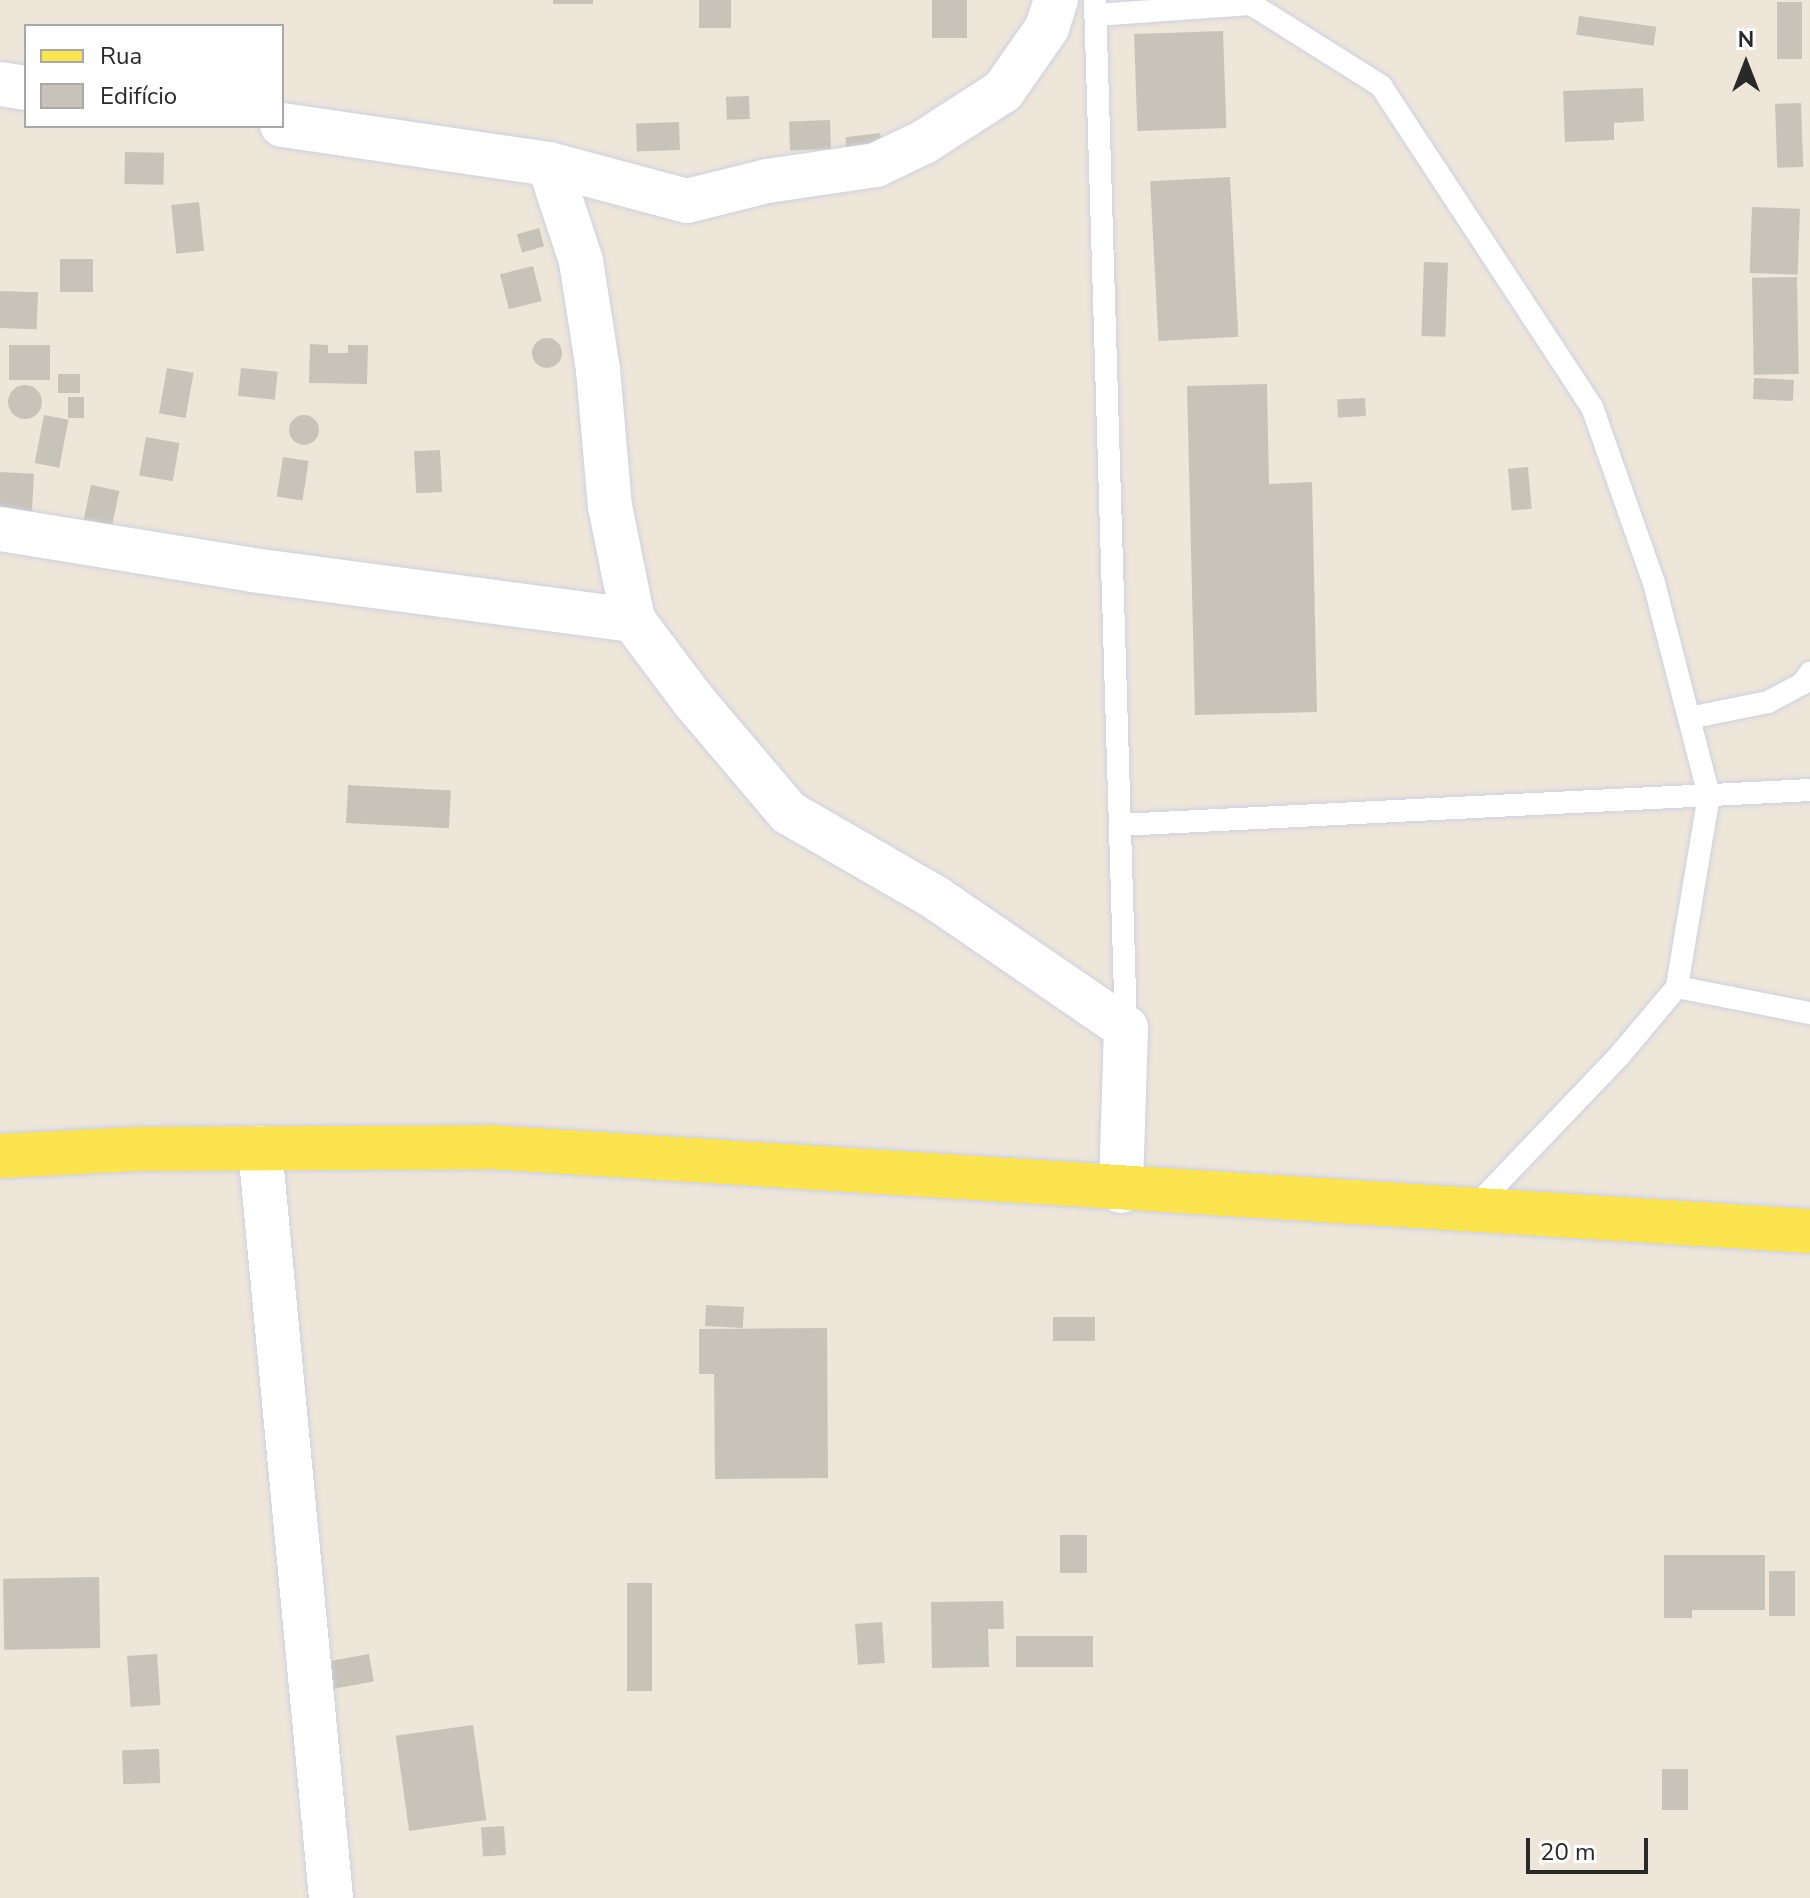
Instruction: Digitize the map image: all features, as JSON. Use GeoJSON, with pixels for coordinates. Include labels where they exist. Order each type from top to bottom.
{"type":"FeatureCollection","features":[{"type":"Feature","properties":{"kind":"main road"},"geometry":{"type":"LineString","coordinates":[[0,1156],[260,1148],[488,1147],[1121,1191],[1810,1231]]}},
{"type":"Feature","properties":{"kind":"street"},"geometry":{"type":"LineString","coordinates":[[284,125],[549,164],[687,201],[767,181],[876,165],[924,142],[1003,91],[1047,28],[1082,5]]}},
{"type":"Feature","properties":{"kind":"street"},"geometry":{"type":"LineString","coordinates":[[0,84],[24,88]]}},
{"type":"Feature","properties":{"kind":"street"},"geometry":{"type":"LineString","coordinates":[[549,164],[581,261],[598,370],[610,506],[633,620],[693,700],[789,813],[936,898],[1126,1028],[1121,1191]]}},
{"type":"Feature","properties":{"kind":"street"},"geometry":{"type":"LineString","coordinates":[[0,529],[252,570],[633,620]]}},
{"type":"Feature","properties":{"kind":"street"},"geometry":{"type":"LineString","coordinates":[[260,1148],[331,1898]]}},
{"type":"Feature","properties":{"kind":"lane"},"geometry":{"type":"LineString","coordinates":[[1126,1028],[1120,825],[1082,5],[1251,4],[1381,86],[1592,407],[1654,583],[1709,795],[1677,987],[1620,1055],[1470,1211]]}},
{"type":"Feature","properties":{"kind":"lane"},"geometry":{"type":"LineString","coordinates":[[1689,718],[1768,702],[1802,684],[1810,673]]}},
{"type":"Feature","properties":{"kind":"lane"},"geometry":{"type":"LineString","coordinates":[[1120,825],[1810,790]]}},
{"type":"Feature","properties":{"kind":"lane"},"geometry":{"type":"LineString","coordinates":[[1677,987],[1810,1013]]}},
{"type":"Feature","properties":{"kind":"building"},"geometry":{"type":"Polygon","coordinates":[[[553,0],[593,0],[593,4],[553,4],[553,0]]]}},
{"type":"Feature","properties":{"kind":"building"},"geometry":{"type":"Polygon","coordinates":[[[699,0],[731,0],[731,28],[699,28],[699,0]]]}},
{"type":"Feature","properties":{"kind":"building"},"geometry":{"type":"Polygon","coordinates":[[[932,0],[967,0],[967,38],[932,38],[932,0]]]}},
{"type":"Feature","properties":{"kind":"building"},"geometry":{"type":"Polygon","coordinates":[[[1777,2],[1802,2],[1802,59],[1777,59],[1777,2]]]}},
{"type":"Feature","properties":{"kind":"building"},"geometry":{"type":"Polygon","coordinates":[[[1579,16],[1656,27],[1654,46],[1576,35],[1579,16]]]}},
{"type":"Feature","properties":{"kind":"building"},"geometry":{"type":"Polygon","coordinates":[[[1223,31],[1226,128],[1137,131],[1134,34],[1223,31]]]}},
{"type":"Feature","properties":{"kind":"building"},"geometry":{"type":"Polygon","coordinates":[[[1643,88],[1644,121],[1614,123],[1614,140],[1565,142],[1563,91],[1643,88]]]}},
{"type":"Feature","properties":{"kind":"building"},"geometry":{"type":"Polygon","coordinates":[[[749,96],[750,119],[727,120],[726,97],[749,96]]]}},
{"type":"Feature","properties":{"kind":"building"},"geometry":{"type":"Polygon","coordinates":[[[1801,103],[1803,167],[1777,168],[1775,104],[1801,103]]]}},
{"type":"Feature","properties":{"kind":"building"},"geometry":{"type":"Polygon","coordinates":[[[830,120],[831,149],[790,150],[789,121],[830,120]]]}},
{"type":"Feature","properties":{"kind":"building"},"geometry":{"type":"Polygon","coordinates":[[[679,122],[680,150],[637,151],[636,124],[679,122]]]}},
{"type":"Feature","properties":{"kind":"building"},"geometry":{"type":"Polygon","coordinates":[[[880,133],[883,158],[848,162],[845,137],[880,133]]]}},
{"type":"Feature","properties":{"kind":"building"},"geometry":{"type":"Polygon","coordinates":[[[125,152],[164,153],[163,185],[124,184],[125,152]]]}},
{"type":"Feature","properties":{"kind":"building"},"geometry":{"type":"Polygon","coordinates":[[[1230,177],[1238,337],[1158,341],[1150,181],[1230,177]]]}},
{"type":"Feature","properties":{"kind":"building"},"geometry":{"type":"Polygon","coordinates":[[[199,202],[204,251],[176,254],[171,205],[199,202]]]}},
{"type":"Feature","properties":{"kind":"building"},"geometry":{"type":"Polygon","coordinates":[[[1752,207],[1800,209],[1798,275],[1750,273],[1752,207]]]}},
{"type":"Feature","properties":{"kind":"building"},"geometry":{"type":"Polygon","coordinates":[[[539,228],[544,246],[522,253],[517,234],[539,228]]]}},
{"type":"Feature","properties":{"kind":"building"},"geometry":{"type":"Polygon","coordinates":[[[60,259],[93,259],[93,292],[60,292],[60,259]]]}},
{"type":"Feature","properties":{"kind":"building"},"geometry":{"type":"Polygon","coordinates":[[[1424,262],[1448,263],[1445,337],[1421,336],[1424,262]]]}},
{"type":"Feature","properties":{"kind":"building"},"geometry":{"type":"Polygon","coordinates":[[[533,266],[542,301],[509,309],[500,274],[533,266]]]}},
{"type":"Feature","properties":{"kind":"building"},"geometry":{"type":"Polygon","coordinates":[[[1797,277],[1799,374],[1754,375],[1752,278],[1797,277]]]}},
{"type":"Feature","properties":{"kind":"building"},"geometry":{"type":"Polygon","coordinates":[[[0,291],[38,292],[37,329],[0,328],[0,291]]]}},
{"type":"Feature","properties":{"kind":"building"},"geometry":{"type":"Polygon","coordinates":[[[547,338],[558,342],[562,353],[558,364],[547,368],[536,364],[532,353],[536,342],[547,338]]]}},
{"type":"Feature","properties":{"kind":"building"},"geometry":{"type":"Polygon","coordinates":[[[310,344],[328,345],[328,353],[348,353],[348,345],[368,345],[367,384],[309,383],[310,344]]]}},
{"type":"Feature","properties":{"kind":"building"},"geometry":{"type":"Polygon","coordinates":[[[9,345],[50,345],[50,380],[9,380],[9,345]]]}},
{"type":"Feature","properties":{"kind":"building"},"geometry":{"type":"Polygon","coordinates":[[[167,368],[194,373],[186,418],[159,413],[167,368]]]}},
{"type":"Feature","properties":{"kind":"building"},"geometry":{"type":"Polygon","coordinates":[[[241,368],[278,372],[275,400],[238,396],[241,368]]]}},
{"type":"Feature","properties":{"kind":"building"},"geometry":{"type":"Polygon","coordinates":[[[58,374],[80,374],[80,393],[58,393],[58,374]]]}},
{"type":"Feature","properties":{"kind":"building"},"geometry":{"type":"Polygon","coordinates":[[[1754,378],[1794,380],[1793,401],[1753,399],[1754,378]]]}},
{"type":"Feature","properties":{"kind":"building"},"geometry":{"type":"Polygon","coordinates":[[[1267,384],[1269,484],[1312,482],[1317,712],[1195,715],[1187,386],[1267,384]]]}},
{"type":"Feature","properties":{"kind":"building"},"geometry":{"type":"Polygon","coordinates":[[[25,385],[37,390],[42,402],[37,414],[25,419],[13,414],[8,402],[13,390],[25,385]]]}},
{"type":"Feature","properties":{"kind":"building"},"geometry":{"type":"Polygon","coordinates":[[[68,397],[84,397],[84,418],[68,418],[68,397]]]}},
{"type":"Feature","properties":{"kind":"building"},"geometry":{"type":"Polygon","coordinates":[[[1365,398],[1366,416],[1338,417],[1337,399],[1365,398]]]}},
{"type":"Feature","properties":{"kind":"building"},"geometry":{"type":"Polygon","coordinates":[[[44,415],[69,420],[59,468],[35,463],[44,415]]]}},
{"type":"Feature","properties":{"kind":"building"},"geometry":{"type":"Polygon","coordinates":[[[304,415],[315,419],[319,430],[315,441],[304,445],[293,441],[289,430],[293,419],[304,415]]]}},
{"type":"Feature","properties":{"kind":"building"},"geometry":{"type":"Polygon","coordinates":[[[146,437],[179,443],[173,481],[139,475],[146,437]]]}},
{"type":"Feature","properties":{"kind":"building"},"geometry":{"type":"Polygon","coordinates":[[[440,450],[442,492],[416,493],[414,451],[440,450]]]}},
{"type":"Feature","properties":{"kind":"building"},"geometry":{"type":"Polygon","coordinates":[[[283,457],[309,461],[302,501],[277,497],[283,457]]]}},
{"type":"Feature","properties":{"kind":"building"},"geometry":{"type":"Polygon","coordinates":[[[1528,467],[1532,509],[1512,511],[1508,469],[1528,467]]]}},
{"type":"Feature","properties":{"kind":"building"},"geometry":{"type":"Polygon","coordinates":[[[0,472],[34,474],[32,518],[0,516],[0,472]]]}},
{"type":"Feature","properties":{"kind":"building"},"geometry":{"type":"Polygon","coordinates":[[[91,485],[119,491],[112,525],[84,519],[91,485]]]}},
{"type":"Feature","properties":{"kind":"building"},"geometry":{"type":"Polygon","coordinates":[[[348,785],[451,790],[449,828],[346,823],[348,785]]]}},
{"type":"Feature","properties":{"kind":"building"},"geometry":{"type":"Polygon","coordinates":[[[706,1305],[744,1307],[743,1328],[705,1326],[706,1305]]]}},
{"type":"Feature","properties":{"kind":"building"},"geometry":{"type":"Polygon","coordinates":[[[1053,1317],[1095,1317],[1095,1341],[1053,1341],[1053,1317]]]}},
{"type":"Feature","properties":{"kind":"building"},"geometry":{"type":"Polygon","coordinates":[[[827,1328],[828,1478],[715,1479],[714,1374],[699,1374],[699,1329],[827,1328]]]}},
{"type":"Feature","properties":{"kind":"building"},"geometry":{"type":"Polygon","coordinates":[[[1060,1535],[1087,1535],[1087,1573],[1060,1573],[1060,1535]]]}},
{"type":"Feature","properties":{"kind":"building"},"geometry":{"type":"Polygon","coordinates":[[[1664,1555],[1765,1555],[1765,1610],[1692,1610],[1692,1618],[1664,1618],[1664,1555]]]}},
{"type":"Feature","properties":{"kind":"building"},"geometry":{"type":"Polygon","coordinates":[[[1769,1571],[1795,1571],[1795,1616],[1769,1616],[1769,1571]]]}},
{"type":"Feature","properties":{"kind":"building"},"geometry":{"type":"Polygon","coordinates":[[[99,1577],[100,1648],[4,1650],[3,1579],[99,1577]]]}},
{"type":"Feature","properties":{"kind":"building"},"geometry":{"type":"Polygon","coordinates":[[[627,1583],[652,1583],[652,1691],[627,1691],[627,1583]]]}},
{"type":"Feature","properties":{"kind":"building"},"geometry":{"type":"Polygon","coordinates":[[[1003,1601],[1004,1629],[988,1629],[989,1667],[932,1668],[931,1602],[1003,1601]]]}},
{"type":"Feature","properties":{"kind":"building"},"geometry":{"type":"Polygon","coordinates":[[[882,1622],[885,1663],[858,1665],[855,1624],[882,1622]]]}},
{"type":"Feature","properties":{"kind":"building"},"geometry":{"type":"Polygon","coordinates":[[[1016,1636],[1093,1636],[1093,1667],[1016,1667],[1016,1636]]]}},
{"type":"Feature","properties":{"kind":"building"},"geometry":{"type":"Polygon","coordinates":[[[157,1654],[161,1705],[131,1707],[127,1656],[157,1654]]]}},
{"type":"Feature","properties":{"kind":"building"},"geometry":{"type":"Polygon","coordinates":[[[369,1654],[374,1682],[331,1689],[326,1662],[369,1654]]]}},
{"type":"Feature","properties":{"kind":"building"},"geometry":{"type":"Polygon","coordinates":[[[473,1725],[486,1820],[409,1831],[396,1736],[473,1725]]]}},
{"type":"Feature","properties":{"kind":"building"},"geometry":{"type":"Polygon","coordinates":[[[159,1749],[160,1783],[123,1784],[122,1750],[159,1749]]]}},
{"type":"Feature","properties":{"kind":"building"},"geometry":{"type":"Polygon","coordinates":[[[1662,1769],[1688,1769],[1688,1810],[1662,1810],[1662,1769]]]}},
{"type":"Feature","properties":{"kind":"building"},"geometry":{"type":"Polygon","coordinates":[[[504,1826],[506,1855],[483,1857],[481,1828],[504,1826]]]}}]}
